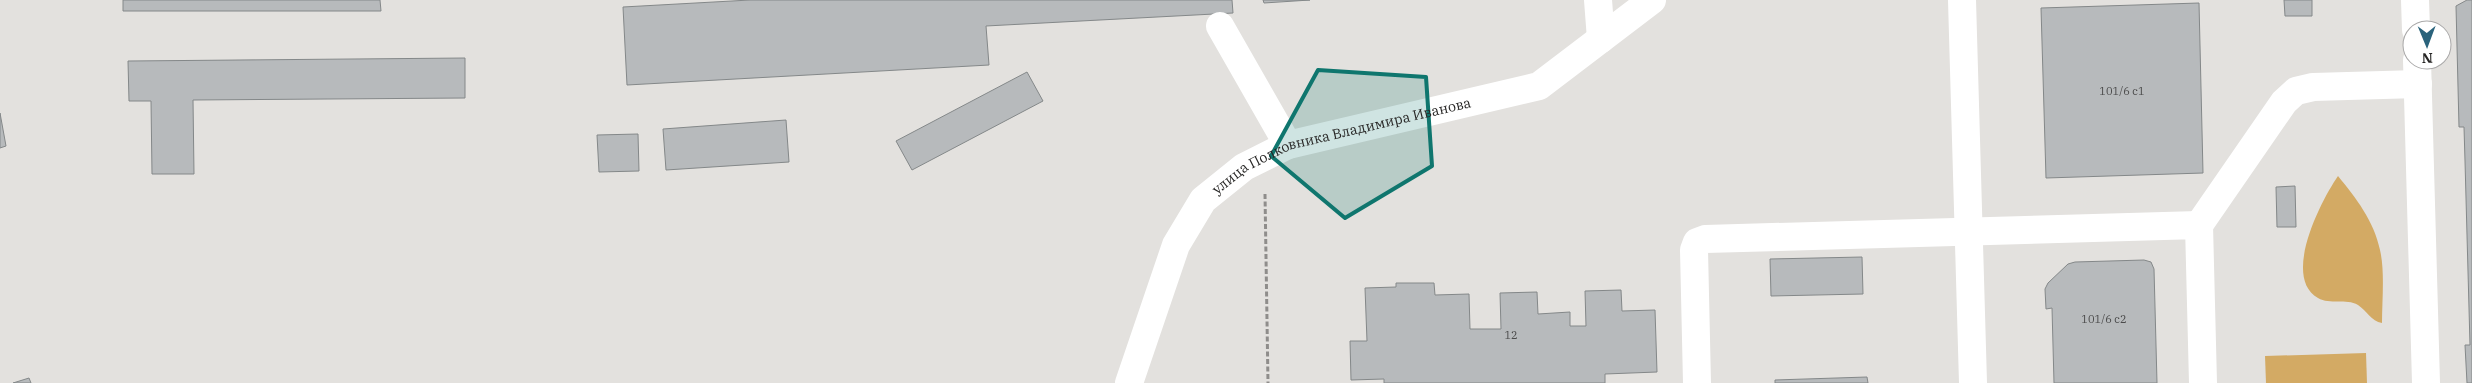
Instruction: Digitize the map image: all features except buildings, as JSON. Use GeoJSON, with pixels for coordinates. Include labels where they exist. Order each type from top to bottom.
{"type":"FeatureCollection","features":[{"type":"Feature","properties":{"kind":"lane"},"geometry":{"type":"LineString","coordinates":[[1598,0],[1601,39]]}},
{"type":"Feature","properties":{"kind":"lane","name":"улица Полковника Владимира Иванова"},"geometry":{"type":"LineString","coordinates":[[1128,383],[1176,245],[1203,200],[1244,167],[1288,145],[1539,86],[1652,0]]}},
{"type":"Feature","properties":{"kind":"lane"},"geometry":{"type":"LineString","coordinates":[[1962,0],[1973,383]]}},
{"type":"Feature","properties":{"kind":"lane"},"geometry":{"type":"LineString","coordinates":[[2415,0],[2416,20]]}},
{"type":"Feature","properties":{"kind":"lane"},"geometry":{"type":"LineString","coordinates":[[1220,26],[1288,145]]}},
{"type":"Feature","properties":{"kind":"lane"},"geometry":{"type":"LineString","coordinates":[[2204,383],[2199,225],[2284,102],[2296,91],[2417,72],[2426,383]]}},
{"type":"Feature","properties":{"kind":"lane"},"geometry":{"type":"LineString","coordinates":[[1697,383],[1694,250],[1697,242],[1705,238],[2199,225]]}},
{"type":"Feature","properties":{"kind":"path"},"geometry":{"type":"LineString","coordinates":[[1264,157],[1268,383]]}},
{"type":"Feature","properties":{"kind":"highlighted area"},"geometry":{"type":"Polygon","coordinates":[[[1318,70],[1426,77],[1432,166],[1345,218],[1271,156],[1318,70]]]}},
{"type":"Feature","properties":{"kind":"shaded area"},"geometry":{"type":"Polygon","coordinates":[[[2338,176],[2364,210],[2377,239],[2382,267],[2382,323],[2369,316],[2361,307],[2353,303],[2328,301],[2318,298],[2308,288],[2303,273],[2308,238],[2323,202],[2338,176]]]}},
{"type":"Feature","properties":{"kind":"shaded area"},"geometry":{"type":"Polygon","coordinates":[[[2366,353],[2367,383],[2266,383],[2265,356],[2366,353]]]}}]}
